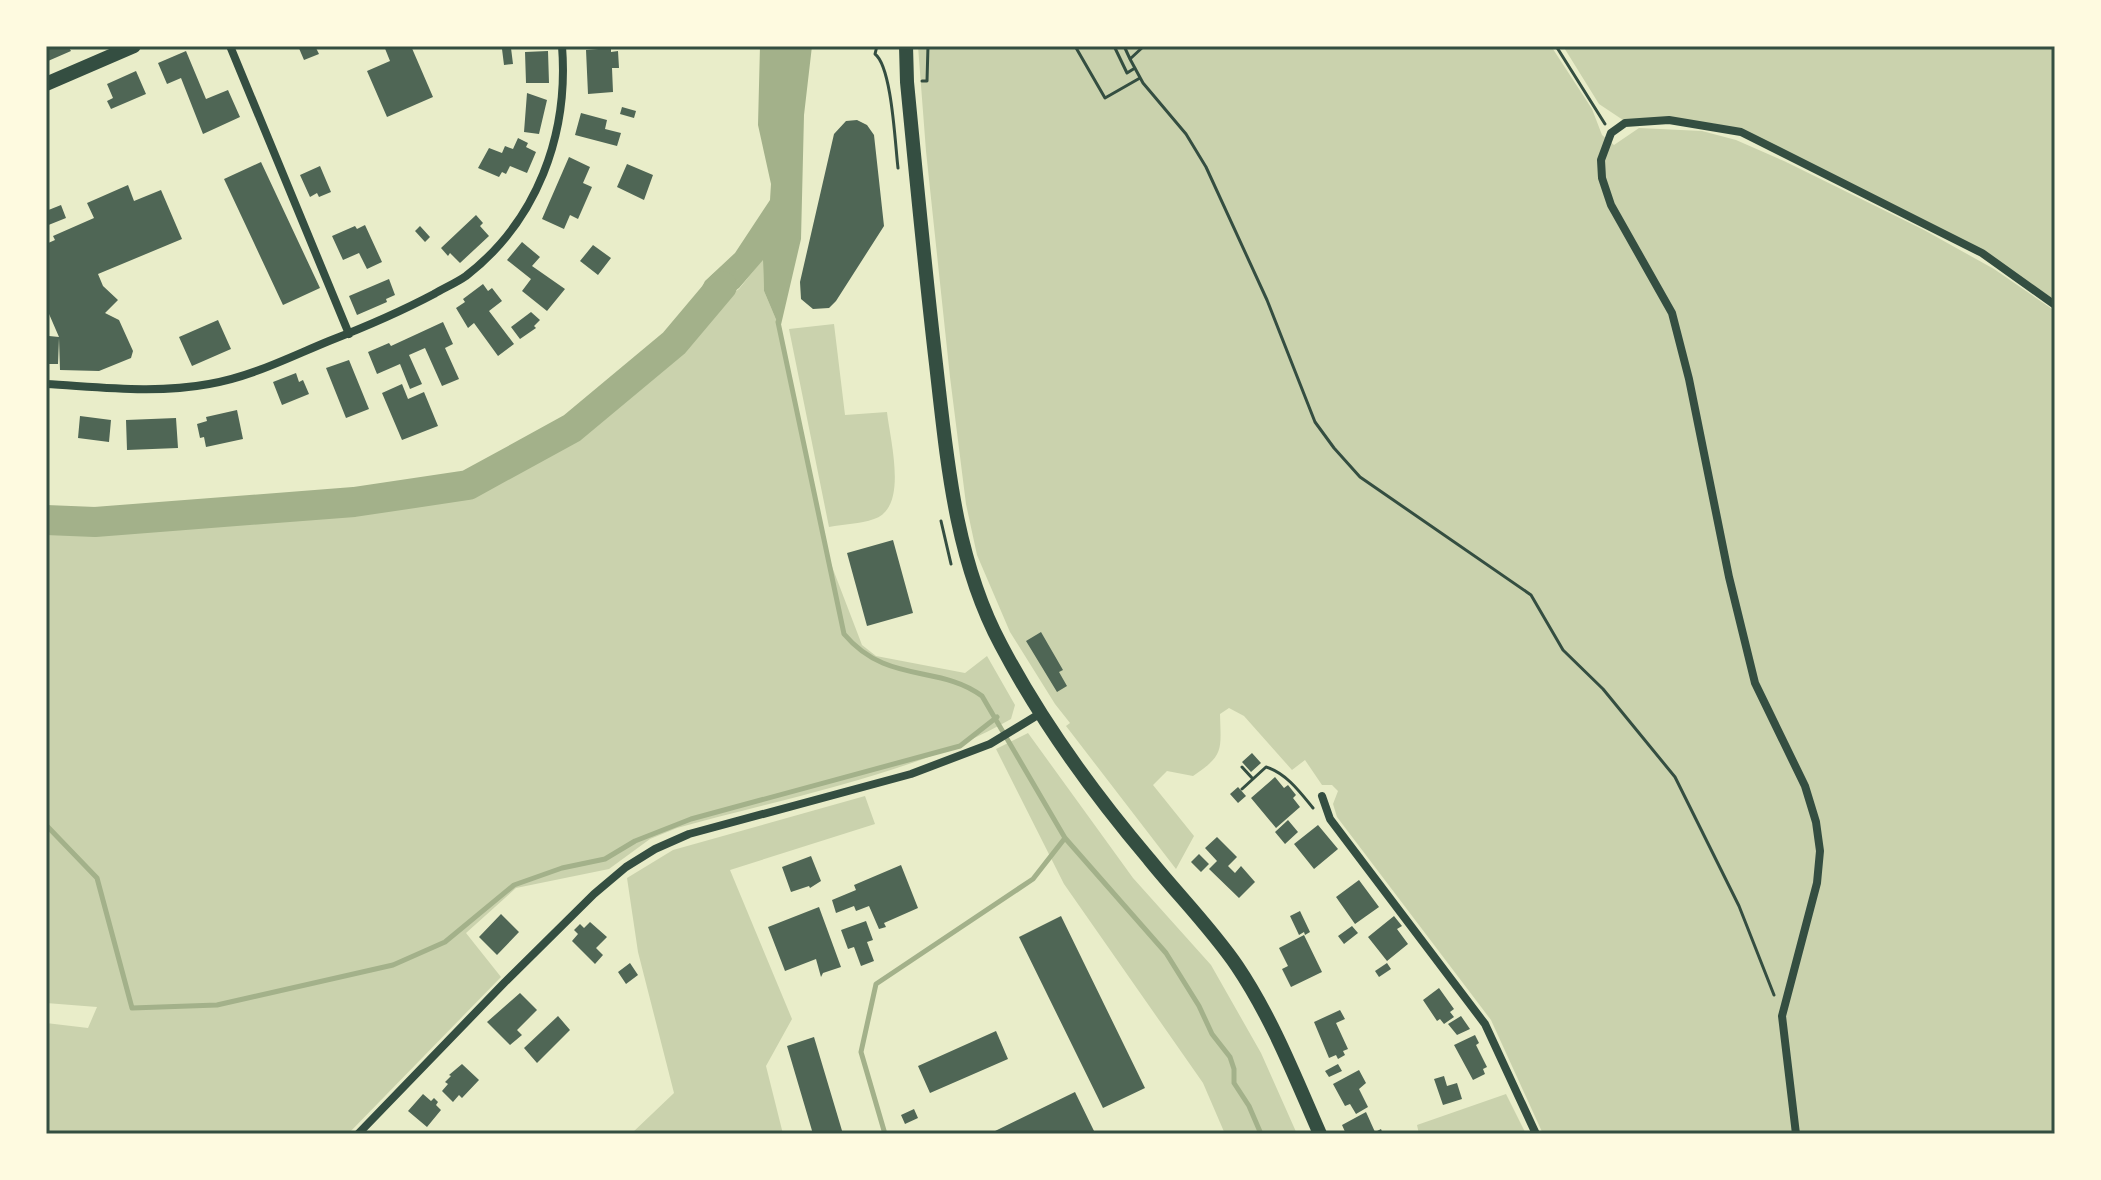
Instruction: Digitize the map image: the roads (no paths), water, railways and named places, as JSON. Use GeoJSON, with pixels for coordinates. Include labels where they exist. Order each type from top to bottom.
{"type":"FeatureCollection","features":[{"type":"Feature","properties":{"kind":"main road"},"geometry":{"type":"LineString","coordinates":[[46,84],[134,46]]}},
{"type":"Feature","properties":{"kind":"main road"},"geometry":{"type":"LineString","coordinates":[[906,46],[929,304],[957,515],[973,581],[1000,643],[1041,713],[1147,857],[1236,965],[1273,1029],[1320,1134]]}},
{"type":"Feature","properties":{"kind":"street"},"geometry":{"type":"LineString","coordinates":[[230,46],[349,334]]}},
{"type":"Feature","properties":{"kind":"street"},"geometry":{"type":"LineString","coordinates":[[46,384],[151,390],[210,384],[239,377],[395,315],[464,277],[506,241],[533,201],[554,148],[563,90],[562,46]]}},
{"type":"Feature","properties":{"kind":"street"},"geometry":{"type":"LineString","coordinates":[[1796,1134],[1782,1016],[1817,883],[1820,851],[1816,822],[1805,786],[1755,683],[1672,313],[1611,205],[1602,178],[1601,160],[1611,133],[1625,123],[1669,120],[1741,132],[1982,253],[2055,305]]}},
{"type":"Feature","properties":{"kind":"street"},"geometry":{"type":"LineString","coordinates":[[358,1134],[594,894],[626,867],[655,849],[689,834],[911,774],[990,744],[1041,713]]}},
{"type":"Feature","properties":{"kind":"street"},"geometry":{"type":"LineString","coordinates":[[1322,796],[1330,819],[1485,1024],[1536,1134]]}},
{"type":"Feature","properties":{"kind":"waterway"},"geometry":{"type":"LineString","coordinates":[[46,520],[95,522],[354,502],[468,485],[572,428],[674,343],[722,286]]}},
{"type":"Feature","properties":{"kind":"waterway"},"geometry":{"type":"LineString","coordinates":[[778,322],[844,634],[878,661],[948,680],[982,696],[1065,838],[1033,879],[876,984],[861,1052],[885,1134]]}},
{"type":"Feature","properties":{"kind":"waterway"},"geometry":{"type":"LineString","coordinates":[[46,825],[97,878],[132,1008],[217,1005],[393,965],[445,942],[514,885],[562,868],[605,859],[635,841],[691,819],[960,746],[997,717]]}},
{"type":"Feature","properties":{"kind":"waterway"},"geometry":{"type":"LineString","coordinates":[[1065,838],[1166,953],[1199,1006],[1212,1034],[1230,1057],[1234,1083],[1249,1106],[1261,1134]]}}]}
